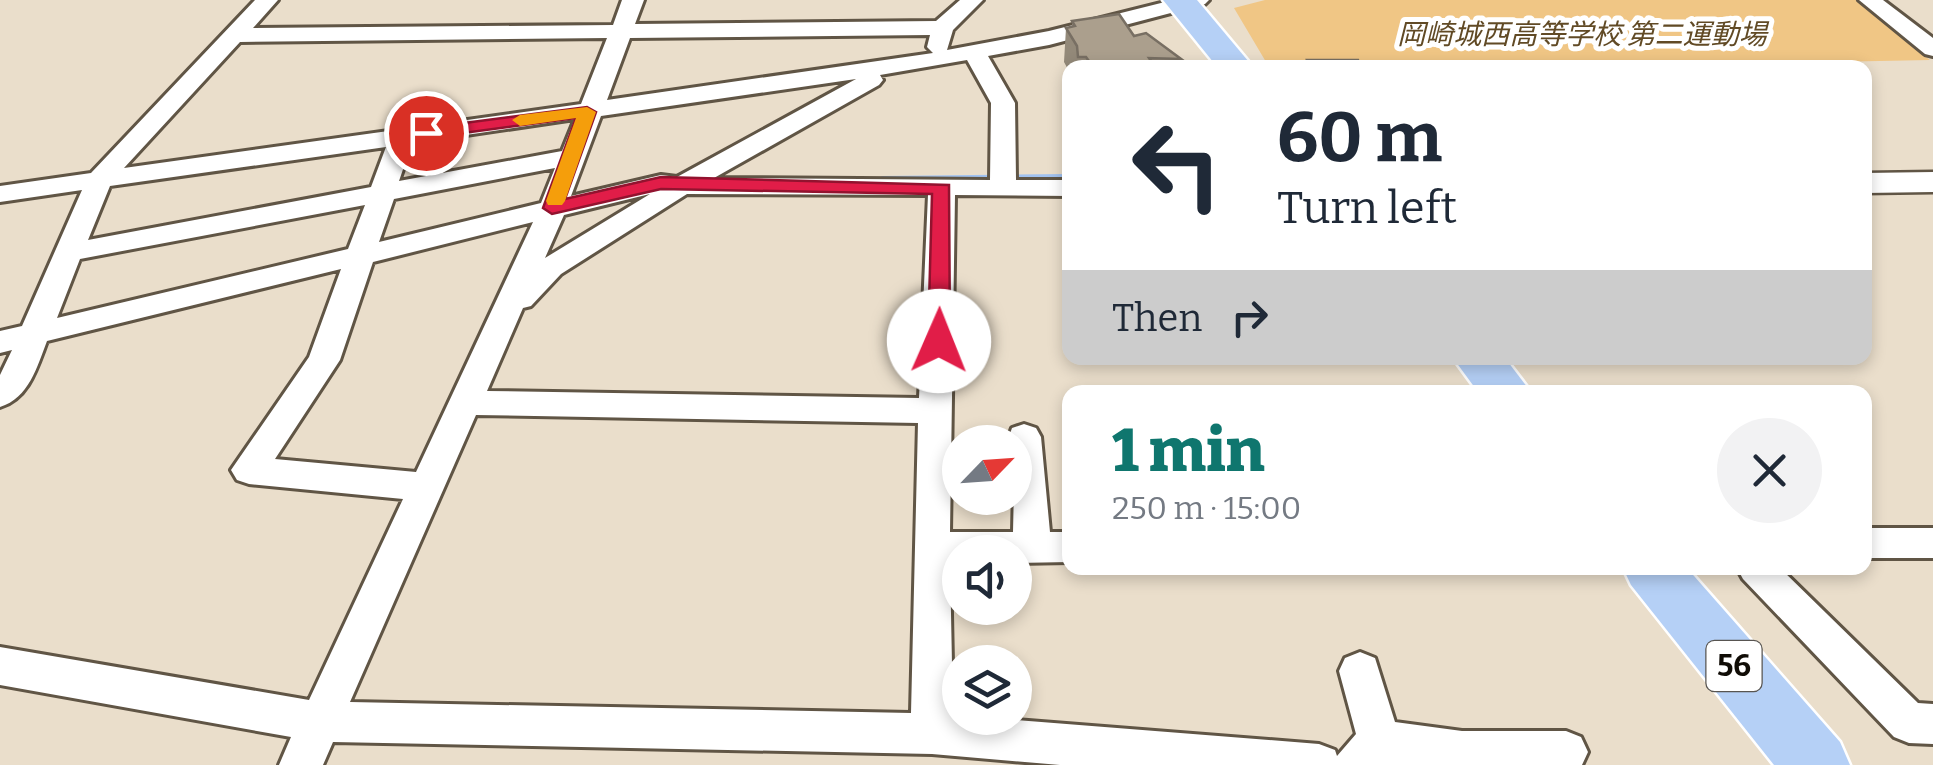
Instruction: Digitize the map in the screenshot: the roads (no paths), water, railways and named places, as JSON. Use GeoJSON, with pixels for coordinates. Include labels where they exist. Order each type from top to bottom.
{"type":"FeatureCollection","features":[{"type":"Feature","properties":{"kind":"main road"},"geometry":{"type":"LineString","coordinates":[[1186,1],[1231,60]]}},
{"type":"Feature","properties":{"kind":"main road"},"geometry":{"type":"LineString","coordinates":[[1483,365],[1500,385]]}},
{"type":"Feature","properties":{"kind":"main road","name":"56"},"geometry":{"type":"LineString","coordinates":[[1658,575],[1816,765]]}},
{"type":"Feature","properties":{"kind":"street"},"geometry":{"type":"LineString","coordinates":[[0,395],[14,380],[100,180],[267,0]]}},
{"type":"Feature","properties":{"kind":"street"},"geometry":{"type":"LineString","coordinates":[[301,765],[552,208],[633,0]]}},
{"type":"Feature","properties":{"kind":"street"},"geometry":{"type":"LineString","coordinates":[[944,57],[938,46],[942,28],[972,0]]}},
{"type":"Feature","properties":{"kind":"street"},"geometry":{"type":"LineString","coordinates":[[1870,0],[1933,49]]}},
{"type":"Feature","properties":{"kind":"street"},"geometry":{"type":"LineString","coordinates":[[0,194],[898,66],[1049,38],[1186,1]]}},
{"type":"Feature","properties":{"kind":"street"},"geometry":{"type":"LineString","coordinates":[[233,35],[942,28]]}},
{"type":"Feature","properties":{"kind":"street"},"geometry":{"type":"LineString","coordinates":[[974,52],[1003,103],[1003,189]]}},
{"type":"Feature","properties":{"kind":"street"},"geometry":{"type":"LineString","coordinates":[[484,353],[525,292],[551,267],[681,186],[898,66]]}},
{"type":"Feature","properties":{"kind":"street"},"geometry":{"type":"LineString","coordinates":[[402,136],[324,360],[249,470],[426,487]]}},
{"type":"Feature","properties":{"kind":"street"},"geometry":{"type":"LineString","coordinates":[[72,252],[571,158]]}},
{"type":"Feature","properties":{"kind":"street"},"geometry":{"type":"LineString","coordinates":[[1872,182],[1933,182]]}},
{"type":"Feature","properties":{"kind":"street"},"geometry":{"type":"LineString","coordinates":[[0,342],[661,183],[1062,188]]}},
{"type":"Feature","properties":{"kind":"street"},"geometry":{"type":"LineString","coordinates":[[932,734],[931,548],[942,189]]}},
{"type":"Feature","properties":{"kind":"street"},"geometry":{"type":"LineString","coordinates":[[464,403],[937,410]]}},
{"type":"Feature","properties":{"kind":"street"},"geometry":{"type":"LineString","coordinates":[[931,548],[1051,547],[1032,470]]}},
{"type":"Feature","properties":{"kind":"street"},"geometry":{"type":"LineString","coordinates":[[1872,543],[1933,543]]}},
{"type":"Feature","properties":{"kind":"street"},"geometry":{"type":"LineString","coordinates":[[1763,575],[1909,724],[1933,724]]}},
{"type":"Feature","properties":{"kind":"street"},"geometry":{"type":"LineString","coordinates":[[0,666],[319,722],[932,734],[1318,765]]}},
{"type":"Feature","properties":{"kind":"street"},"geometry":{"type":"LineString","coordinates":[[1360,672],[1367,753],[1566,752]]}},
{"type":"Feature","properties":{"kind":"waterway"},"geometry":{"type":"LineString","coordinates":[[883,179],[1062,177]]}},
{"type":"Feature","properties":{"kind":"park label","name":"岡崎城西高等学校 第二運動場"},"geometry":{"type":"Point","coordinates":[1582,34]}}]}
